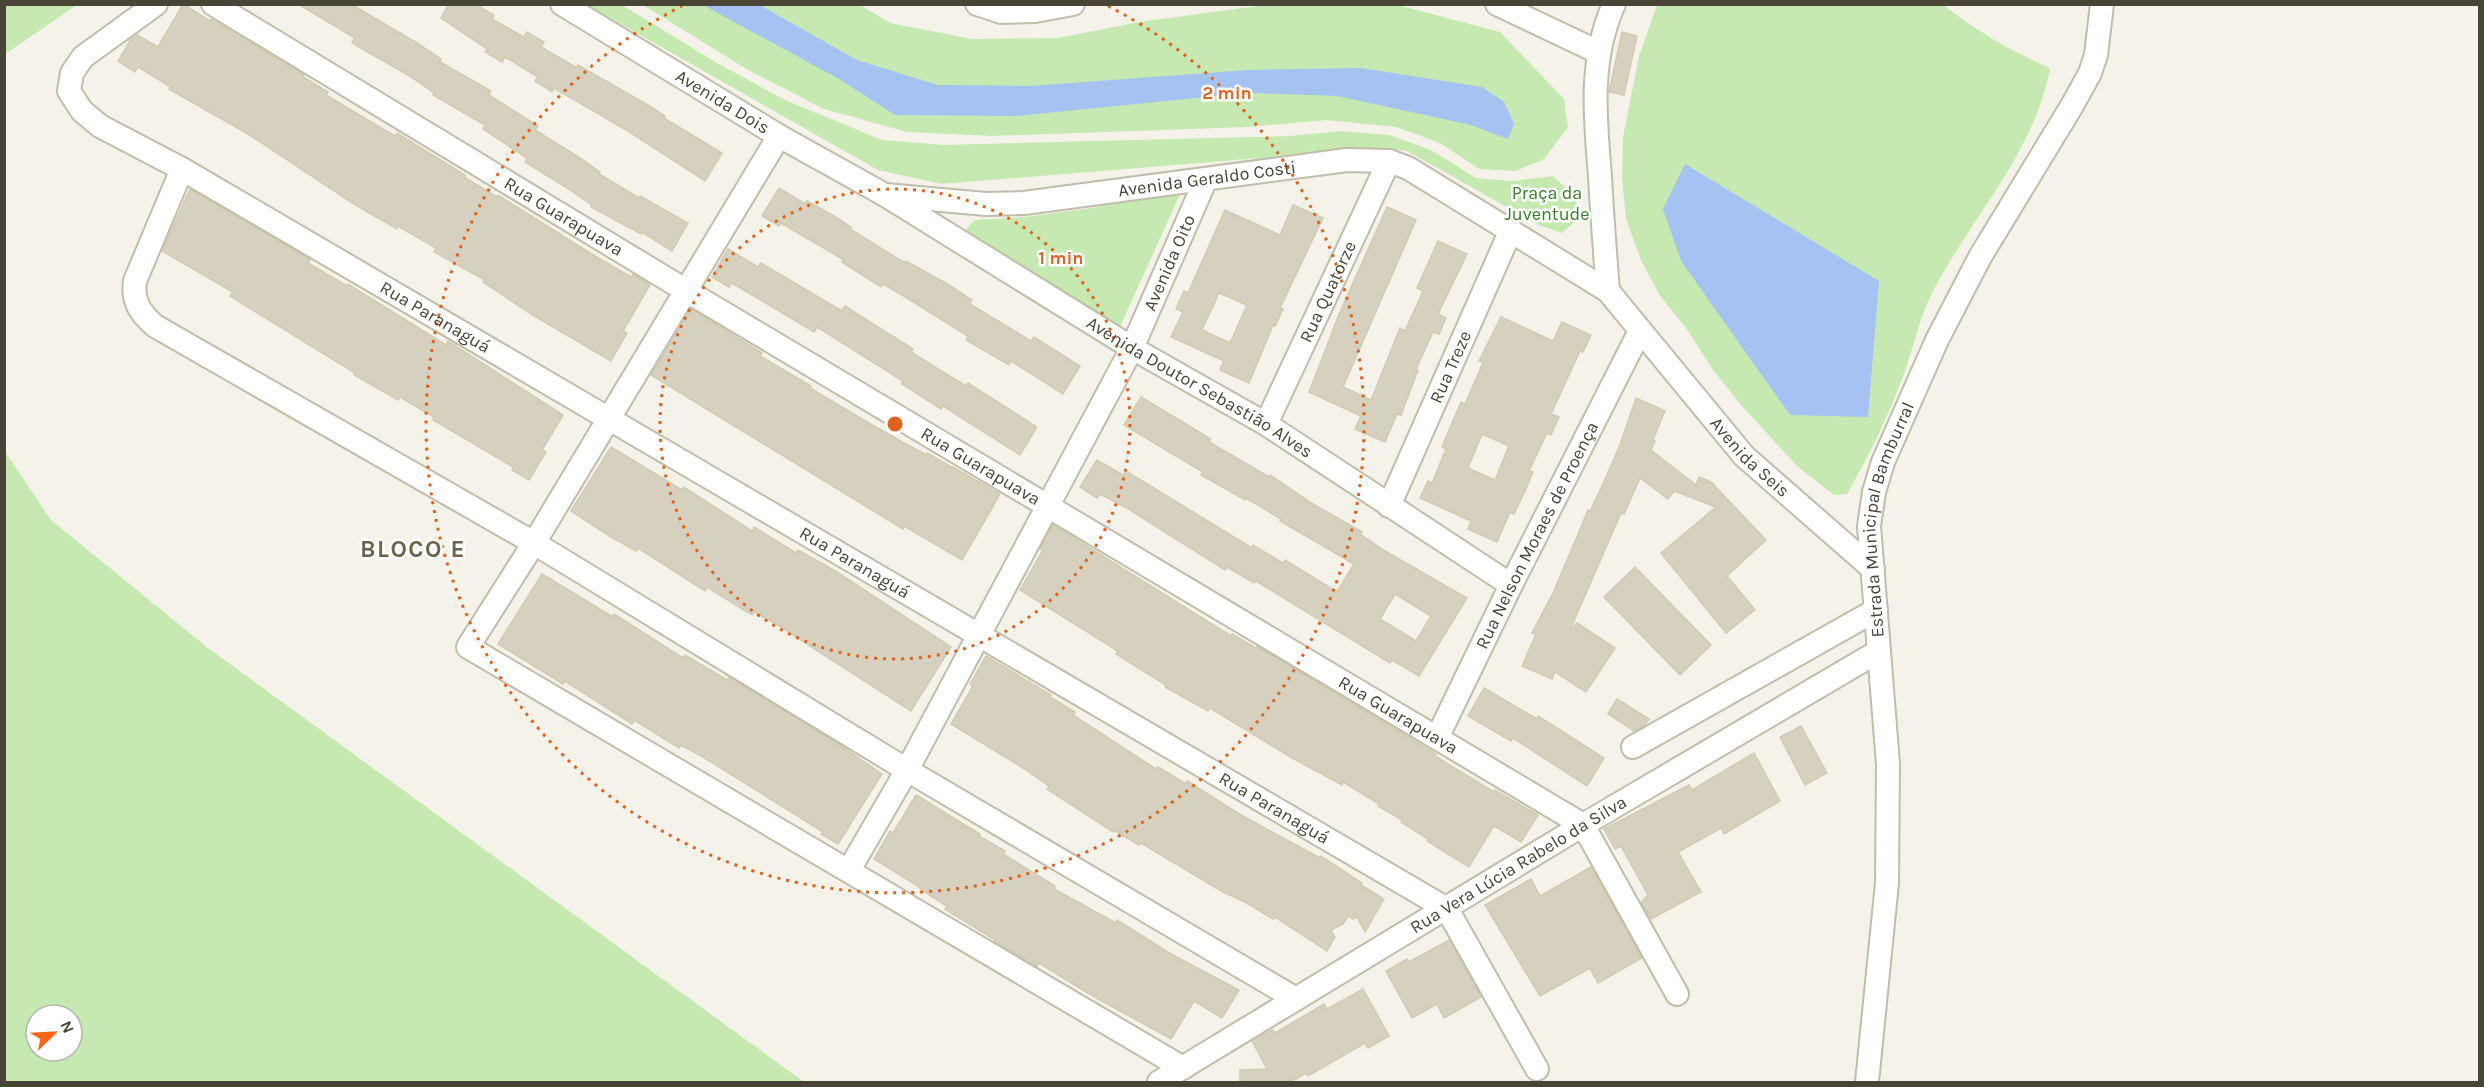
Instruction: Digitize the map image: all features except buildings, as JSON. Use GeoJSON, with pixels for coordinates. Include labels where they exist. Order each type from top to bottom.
{"type":"FeatureCollection","features":[{"type":"Feature","properties":{"kind":"street","name":"Rua Paranaguá"},"geometry":{"type":"LineString","coordinates":[[156,4],[83,57],[72,73],[69,91],[82,111],[100,126],[182,169],[1447,909]]}},
{"type":"Feature","properties":{"kind":"street","name":"Rua Guarapuava"},"geometry":{"type":"LineString","coordinates":[[213,4],[685,290],[1583,825]]}},
{"type":"Feature","properties":{"kind":"street","name":"Avenida Dois"},"geometry":{"type":"LineString","coordinates":[[562,4],[779,136],[885,195]]}},
{"type":"Feature","properties":{"kind":"street"},"geometry":{"type":"LineString","coordinates":[[976,4],[1001,12],[1035,10],[1072,4]]}},
{"type":"Feature","properties":{"kind":"street"},"geometry":{"type":"LineString","coordinates":[[1497,4],[1598,52]]}},
{"type":"Feature","properties":{"kind":"street"},"geometry":{"type":"LineString","coordinates":[[1608,291],[1594,105],[1598,52],[1614,4]]}},
{"type":"Feature","properties":{"kind":"street","name":"Estrada Municipal Bamburral"},"geometry":{"type":"LineString","coordinates":[[1867,1083],[1887,883],[1888,764],[1869,526],[1874,492],[1883,462],[1937,340],[1980,257],[2090,73],[2096,55],[2102,4]]}},
{"type":"Feature","properties":{"kind":"street"},"geometry":{"type":"LineString","coordinates":[[779,136],[534,543],[468,647],[1183,1068]]}},
{"type":"Feature","properties":{"kind":"street","name":"Avenida Geraldo Costi"},"geometry":{"type":"LineString","coordinates":[[885,195],[986,204],[1024,203],[1347,160],[1389,161],[1408,168],[1608,291]]}},
{"type":"Feature","properties":{"kind":"street","name":"Rua Quatorze"},"geometry":{"type":"LineString","coordinates":[[1266,424],[1389,161]]}},
{"type":"Feature","properties":{"kind":"street"},"geometry":{"type":"LineString","coordinates":[[182,169],[135,281],[134,297],[144,316],[155,326],[534,543],[907,770],[1296,999]]}},
{"type":"Feature","properties":{"kind":"street","name":"Avenida Oito"},"geometry":{"type":"LineString","coordinates":[[849,870],[907,770],[1132,348],[1206,179]]}},
{"type":"Feature","properties":{"kind":"street","name":"Avenida Doutor Sebastião Alves"},"geometry":{"type":"LineString","coordinates":[[885,195],[1132,348],[1266,424],[1511,585]]}},
{"type":"Feature","properties":{"kind":"street","name":"Rua Treze"},"geometry":{"type":"LineString","coordinates":[[1389,506],[1511,230]]}},
{"type":"Feature","properties":{"kind":"street","name":"Avenida Seis"},"geometry":{"type":"LineString","coordinates":[[1608,291],[1744,456],[1873,569]]}},
{"type":"Feature","properties":{"kind":"street","name":"Rua Nelson Moraes de Proença"},"geometry":{"type":"LineString","coordinates":[[1437,738],[1511,585],[1640,331]]}},
{"type":"Feature","properties":{"kind":"street"},"geometry":{"type":"LineString","coordinates":[[1633,747],[1876,610]]}},
{"type":"Feature","properties":{"kind":"street","name":"Rua Vera Lúcia Rabelo da Silva"},"geometry":{"type":"LineString","coordinates":[[1159,1083],[1583,825],[1879,651]]}},
{"type":"Feature","properties":{"kind":"street"},"geometry":{"type":"LineString","coordinates":[[1583,825],[1677,994]]}},
{"type":"Feature","properties":{"kind":"street"},"geometry":{"type":"LineString","coordinates":[[1447,909],[1537,1069]]}},
{"type":"Feature","properties":{"kind":"green space"},"geometry":{"type":"Polygon","coordinates":[[[5,4],[77,4],[77,5],[5,54],[5,4]]]}},
{"type":"Feature","properties":{"kind":"green space"},"geometry":{"type":"Polygon","coordinates":[[[1942,4],[1994,40],[2050,68],[2031,128],[2016,157],[1932,293],[1896,394],[1870,452],[1847,494],[1834,495],[1797,466],[1741,405],[1660,296],[1641,260],[1626,219],[1622,178],[1623,137],[1639,56],[1657,5],[1942,4]]]}},
{"type":"Feature","properties":{"kind":"green space","name":"Praça da Juventude"},"geometry":{"type":"Polygon","coordinates":[[[587,5],[622,5],[717,63],[785,100],[882,140],[943,145],[1290,136],[1340,131],[1389,135],[1431,150],[1476,178],[1512,181],[1553,176],[1576,197],[1577,220],[1562,233],[1539,225],[1407,151],[1384,148],[942,184],[878,170],[587,5]]]}},
{"type":"Feature","properties":{"kind":"green space"},"geometry":{"type":"Polygon","coordinates":[[[643,5],[860,5],[890,23],[972,39],[1058,38],[1139,22],[1265,5],[1398,5],[1500,32],[1564,99],[1568,127],[1544,159],[1516,171],[1479,169],[1440,143],[1396,127],[1327,120],[1247,127],[992,136],[907,132],[824,109],[748,70],[643,5]]]}},
{"type":"Feature","properties":{"kind":"green space"},"geometry":{"type":"Polygon","coordinates":[[[1182,190],[1119,329],[974,244],[965,230],[975,220],[1025,217],[1092,208],[1182,190]]]}},
{"type":"Feature","properties":{"kind":"green space"},"geometry":{"type":"Polygon","coordinates":[[[4,450],[51,520],[208,648],[804,1082],[5,1082],[4,450]]]}},
{"type":"Feature","properties":{"kind":"water"},"geometry":{"type":"Polygon","coordinates":[[[703,5],[760,5],[857,60],[938,85],[1030,86],[1248,70],[1361,68],[1482,87],[1504,102],[1514,124],[1508,139],[1471,125],[1337,96],[1246,93],[1015,116],[895,115],[839,79],[703,5]]]}},
{"type":"Feature","properties":{"kind":"water"},"geometry":{"type":"Polygon","coordinates":[[[1685,164],[1879,281],[1868,417],[1790,415],[1681,261],[1663,209],[1685,164]]]}},
{"type":"Feature","properties":{"kind":"district","name":"BLOCO E"},"geometry":{"type":"Point","coordinates":[413,549]}}]}
